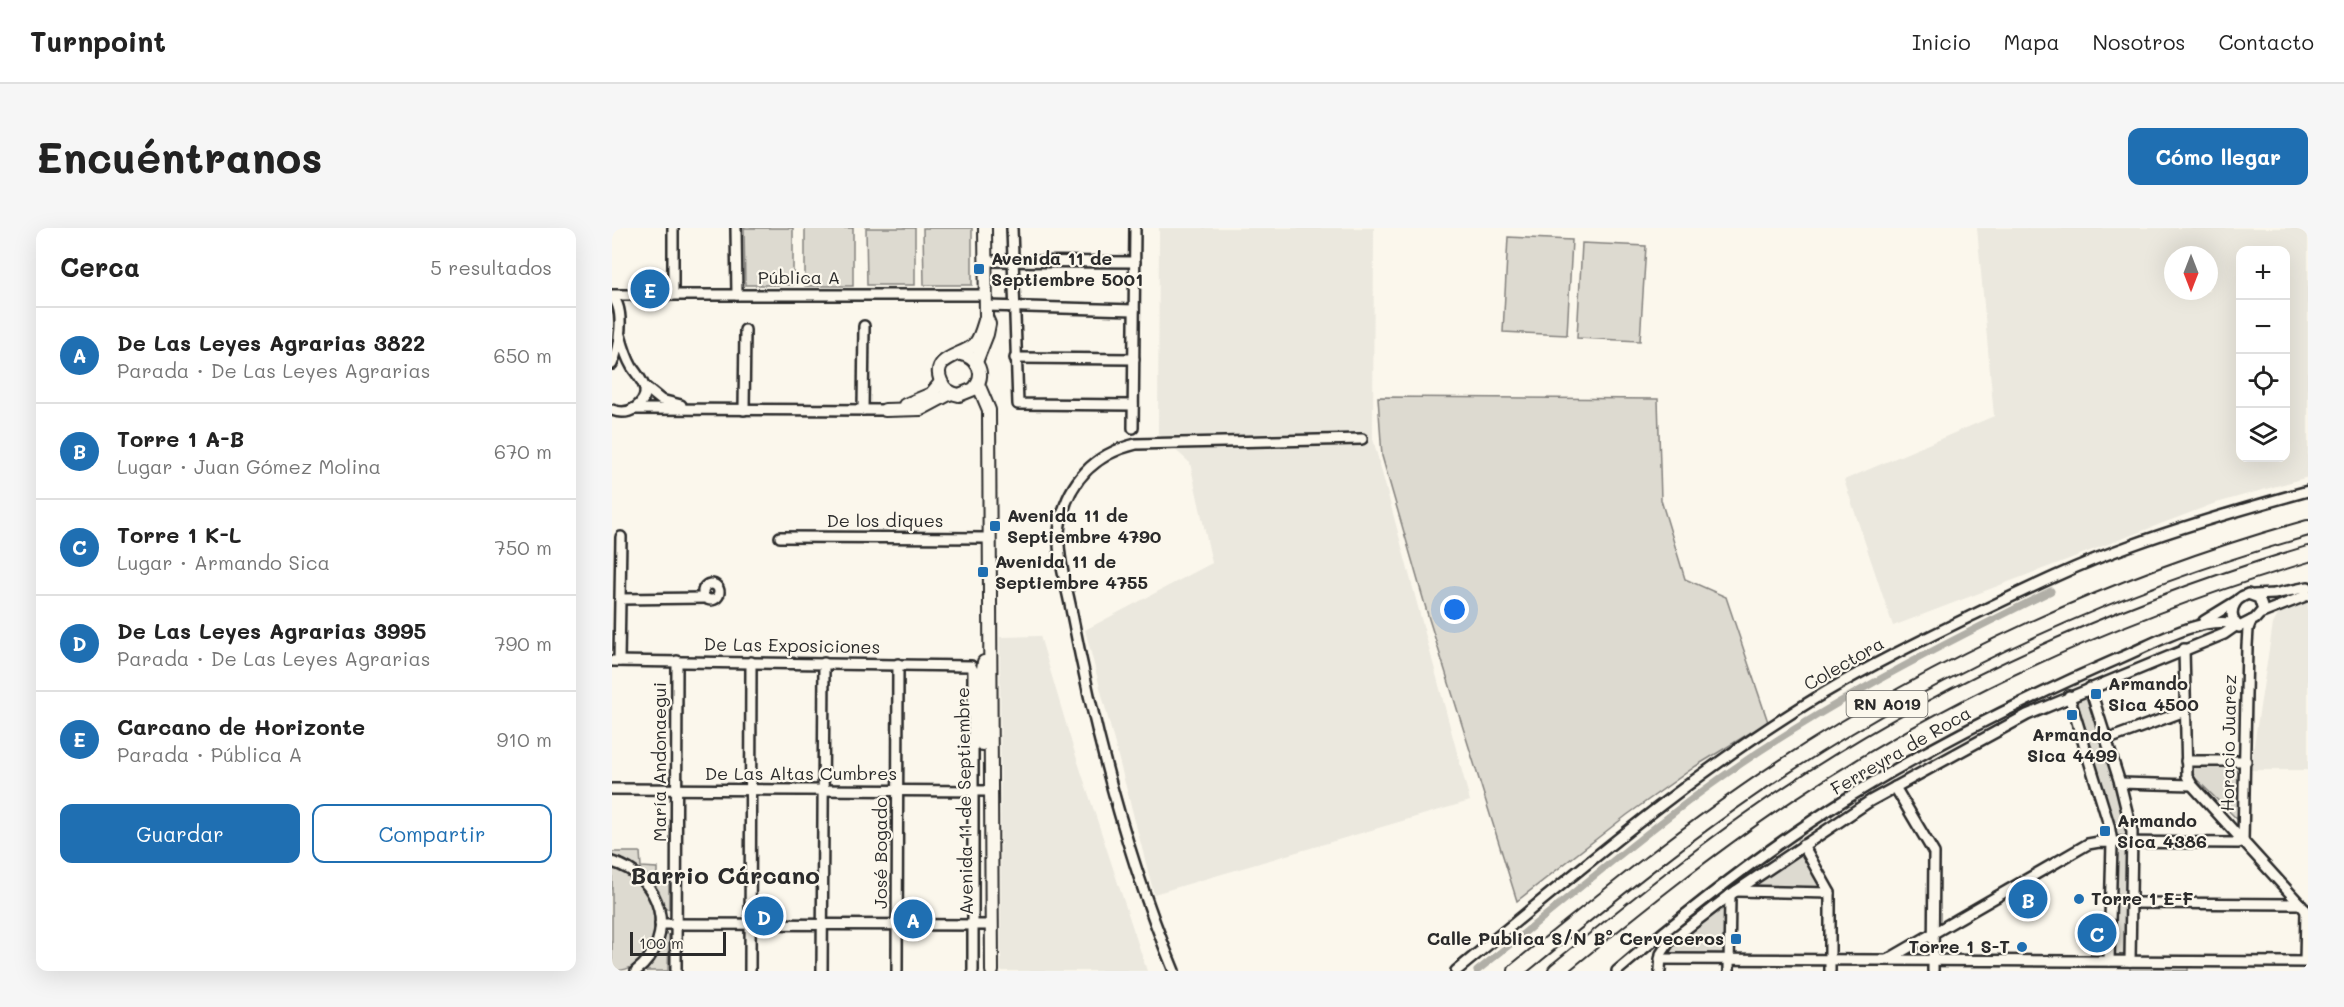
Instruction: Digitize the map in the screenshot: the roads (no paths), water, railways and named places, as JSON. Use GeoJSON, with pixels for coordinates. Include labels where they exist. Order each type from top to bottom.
{"type":"FeatureCollection","features":[{"type":"Feature","properties":{"kind":"highway","name":"RN A019"},"geometry":{"type":"LineString","coordinates":[[1516,971],[1632,877],[1715,814],[1809,751],[1898,698],[2001,644],[2116,593],[2213,558],[2308,528]]}},
{"type":"Feature","properties":{"kind":"highway","name":"RN A019"},"geometry":{"type":"LineString","coordinates":[[1556,971],[1716,844],[1829,767],[1908,721],[2020,663],[2125,616],[2211,584],[2308,554]]}},
{"type":"Feature","properties":{"kind":"main road"},"geometry":{"type":"LineString","coordinates":[[976,362],[989,324],[986,306],[985,228]]}},
{"type":"Feature","properties":{"kind":"main road"},"geometry":{"type":"LineString","coordinates":[[978,384],[968,393],[959,395],[951,393],[941,382],[939,370],[945,360],[969,350],[979,338],[986,306]]}},
{"type":"Feature","properties":{"kind":"main road"},"geometry":{"type":"LineString","coordinates":[[962,354],[968,355],[976,362],[980,371],[978,384],[989,410],[988,432]]}},
{"type":"Feature","properties":{"kind":"main road"},"geometry":{"type":"LineString","coordinates":[[885,410],[925,398],[941,382]]}},
{"type":"Feature","properties":{"kind":"main road"},"geometry":{"type":"LineString","coordinates":[[885,410],[921,409],[951,393]]}},
{"type":"Feature","properties":{"kind":"main road"},"geometry":{"type":"LineString","coordinates":[[968,393],[980,404],[986,417],[988,432]]}},
{"type":"Feature","properties":{"kind":"main road","name":"Avenida 11 de Septiembre"},"geometry":{"type":"LineString","coordinates":[[982,791],[990,663],[988,432]]}},
{"type":"Feature","properties":{"kind":"main road","name":"Avenida 11 de Septiembre"},"geometry":{"type":"LineString","coordinates":[[984,971],[981,683],[990,632]]}},
{"type":"Feature","properties":{"kind":"main road","name":"Avenida 11 de Septiembre"},"geometry":{"type":"LineString","coordinates":[[983,925],[992,971]]}},
{"type":"Feature","properties":{"kind":"street"},"geometry":{"type":"LineString","coordinates":[[673,228],[673,295]]}},
{"type":"Feature","properties":{"kind":"street"},"geometry":{"type":"LineString","coordinates":[[736,228],[737,295]]}},
{"type":"Feature","properties":{"kind":"street"},"geometry":{"type":"LineString","coordinates":[[1012,228],[1018,404],[1133,405]]}},
{"type":"Feature","properties":{"kind":"street"},"geometry":{"type":"LineString","coordinates":[[1133,428],[1135,228]]}},
{"type":"Feature","properties":{"kind":"street"},"geometry":{"type":"LineString","coordinates":[[986,261],[1135,262]]}},
{"type":"Feature","properties":{"kind":"street"},"geometry":{"type":"LineString","coordinates":[[619,313],[626,297],[631,295]]}},
{"type":"Feature","properties":{"kind":"street","name":"Pública A"},"geometry":{"type":"LineString","coordinates":[[612,296],[737,295],[1134,310]]}},
{"type":"Feature","properties":{"kind":"street"},"geometry":{"type":"LineString","coordinates":[[612,296],[618,304],[620,335],[612,366],[633,369]]}},
{"type":"Feature","properties":{"kind":"street"},"geometry":{"type":"LineString","coordinates":[[863,410],[864,326]]}},
{"type":"Feature","properties":{"kind":"street"},"geometry":{"type":"LineString","coordinates":[[744,410],[745,330]]}},
{"type":"Feature","properties":{"kind":"street"},"geometry":{"type":"LineString","coordinates":[[620,335],[633,369],[642,379],[645,387],[661,400],[695,410]]}},
{"type":"Feature","properties":{"kind":"street"},"geometry":{"type":"LineString","coordinates":[[1015,358],[1134,359]]}},
{"type":"Feature","properties":{"kind":"street"},"geometry":{"type":"LineString","coordinates":[[633,410],[642,400],[645,387]]}},
{"type":"Feature","properties":{"kind":"street"},"geometry":{"type":"LineString","coordinates":[[612,410],[620,412],[633,410],[885,410]]}},
{"type":"Feature","properties":{"kind":"street"},"geometry":{"type":"LineString","coordinates":[[1174,971],[1127,833],[1088,696],[1062,559],[1060,527],[1066,500],[1080,476],[1092,464],[1114,451],[1136,444],[1362,439]]}},
{"type":"Feature","properties":{"kind":"street","name":"Colectora"},"geometry":{"type":"LineString","coordinates":[[1456,971],[1612,843],[1707,772],[1822,694],[1891,655],[2049,578],[2133,545],[2230,513],[2308,491]]}},
{"type":"Feature","properties":{"kind":"street"},"geometry":{"type":"LineString","coordinates":[[615,661],[620,599],[621,537]]}},
{"type":"Feature","properties":{"kind":"street","name":"De los diques"},"geometry":{"type":"LineString","coordinates":[[780,537],[989,538]]}},
{"type":"Feature","properties":{"kind":"street"},"geometry":{"type":"LineString","coordinates":[[2194,626],[2243,596],[2274,594],[2308,587]]}},
{"type":"Feature","properties":{"kind":"street"},"geometry":{"type":"LineString","coordinates":[[2254,595],[2262,602],[2262,613]]}},
{"type":"Feature","properties":{"kind":"street","name":"Ferreyra de Roca"},"geometry":{"type":"LineString","coordinates":[[1895,787],[2014,722],[2069,696],[2224,634],[2262,613],[2308,596]]}},
{"type":"Feature","properties":{"kind":"street"},"geometry":{"type":"LineString","coordinates":[[620,599],[705,598]]}},
{"type":"Feature","properties":{"kind":"street"},"geometry":{"type":"LineString","coordinates":[[2235,602],[2232,614],[2238,625]]}},
{"type":"Feature","properties":{"kind":"street","name":"Horacio Juarez"},"geometry":{"type":"LineString","coordinates":[[2243,841],[2247,646],[2251,621]]}},
{"type":"Feature","properties":{"kind":"street","name":"Ferreyra de Roca"},"geometry":{"type":"LineString","coordinates":[[1617,971],[1670,926],[1744,869],[1849,797],[2033,698],[2194,626],[2219,622],[2238,625]]}},
{"type":"Feature","properties":{"kind":"street","name":"Horacio Juarez"},"geometry":{"type":"LineString","coordinates":[[2238,625],[2247,646]]}},
{"type":"Feature","properties":{"kind":"street"},"geometry":{"type":"LineString","coordinates":[[1660,959],[2130,961],[2188,966],[2307,962],[2304,909],[2192,785],[2187,776],[2184,649]]}},
{"type":"Feature","properties":{"kind":"street","name":"De Las Exposiciones"},"geometry":{"type":"LineString","coordinates":[[615,661],[971,666],[982,791]]}},
{"type":"Feature","properties":{"kind":"street","name":"María Andonaegui"},"geometry":{"type":"LineString","coordinates":[[676,971],[677,661]]}},
{"type":"Feature","properties":{"kind":"street"},"geometry":{"type":"LineString","coordinates":[[750,971],[751,662]]}},
{"type":"Feature","properties":{"kind":"street"},"geometry":{"type":"LineString","coordinates":[[822,971],[824,663]]}},
{"type":"Feature","properties":{"kind":"street","name":"José Bogado"},"geometry":{"type":"LineString","coordinates":[[897,971],[898,664]]}},
{"type":"Feature","properties":{"kind":"street"},"geometry":{"type":"LineString","coordinates":[[2090,688],[2120,783],[2133,842],[2130,961]]}},
{"type":"Feature","properties":{"kind":"street"},"geometry":{"type":"LineString","coordinates":[[2069,696],[2109,825],[2112,842],[2109,961]]}},
{"type":"Feature","properties":{"kind":"street"},"geometry":{"type":"LineString","coordinates":[[2106,740],[2185,711]]}},
{"type":"Feature","properties":{"kind":"street"},"geometry":{"type":"LineString","coordinates":[[2186,761],[2246,761]]}},
{"type":"Feature","properties":{"kind":"street"},"geometry":{"type":"LineString","coordinates":[[2120,783],[2192,785]]}},
{"type":"Feature","properties":{"kind":"street"},"geometry":{"type":"LineString","coordinates":[[1660,971],[1662,950],[1669,942],[1733,893],[1803,845],[1895,787],[1934,853],[1933,971]]}},
{"type":"Feature","properties":{"kind":"street","name":"De Las Altas Cumbres"},"geometry":{"type":"LineString","coordinates":[[612,789],[982,791]]}},
{"type":"Feature","properties":{"kind":"street"},"geometry":{"type":"LineString","coordinates":[[973,971],[983,925],[982,791]]}},
{"type":"Feature","properties":{"kind":"street"},"geometry":{"type":"LineString","coordinates":[[1887,960],[2088,844],[2112,842],[2238,843],[2243,841]]}},
{"type":"Feature","properties":{"kind":"street"},"geometry":{"type":"LineString","coordinates":[[1803,845],[1830,893],[1830,971]]}},
{"type":"Feature","properties":{"kind":"street"},"geometry":{"type":"LineString","coordinates":[[612,862],[630,869],[647,883],[657,902],[660,924],[655,947],[650,957],[636,971]]}},
{"type":"Feature","properties":{"kind":"street"},"geometry":{"type":"LineString","coordinates":[[1733,893],[1830,893]]}},
{"type":"Feature","properties":{"kind":"street"},"geometry":{"type":"LineString","coordinates":[[1729,971],[1733,893]]}},
{"type":"Feature","properties":{"kind":"street"},"geometry":{"type":"LineString","coordinates":[[2132,903],[2304,909]]}},
{"type":"Feature","properties":{"kind":"street"},"geometry":{"type":"LineString","coordinates":[[660,924],[983,925]]}},
{"type":"Feature","properties":{"kind":"waterway"},"geometry":{"type":"LineString","coordinates":[[1477,971],[1641,838],[1697,795],[1781,737],[1869,685],[2051,591]]}},
{"type":"Feature","properties":{"kind":"place","name":"Avenida 11 de Septiembre 5001"},"geometry":{"type":"Point","coordinates":[979,269]}},
{"type":"Feature","properties":{"kind":"place","name":"Carcano de Horizonte"},"geometry":{"type":"Point","coordinates":[650,289]}},
{"type":"Feature","properties":{"kind":"place","name":"Avenida 11 de Septiembre 4790"},"geometry":{"type":"Point","coordinates":[995,526]}},
{"type":"Feature","properties":{"kind":"place","name":"Avenida 11 de Septiembre 4755"},"geometry":{"type":"Point","coordinates":[983,572]}},
{"type":"Feature","properties":{"kind":"place","name":"Armando Sica 4500"},"geometry":{"type":"Point","coordinates":[2096,694]}},
{"type":"Feature","properties":{"kind":"place","name":"Armando Sica 4499"},"geometry":{"type":"Point","coordinates":[2072,715]}},
{"type":"Feature","properties":{"kind":"place","name":"Armando Sica 4386"},"geometry":{"type":"Point","coordinates":[2105,831]}},
{"type":"Feature","properties":{"kind":"place","name":"Torre 1 A-B"},"geometry":{"type":"Point","coordinates":[2028,899]}},
{"type":"Feature","properties":{"kind":"place","name":"Torre 1 E-F"},"geometry":{"type":"Point","coordinates":[2079,899]}},
{"type":"Feature","properties":{"kind":"place","name":"De Las Leyes Agrarias 3995"},"geometry":{"type":"Point","coordinates":[764,916]}},
{"type":"Feature","properties":{"kind":"place","name":"De Las Leyes Agrarias 3822"},"geometry":{"type":"Point","coordinates":[913,919]}},
{"type":"Feature","properties":{"kind":"place","name":"Torre 1 K-L"},"geometry":{"type":"Point","coordinates":[2097,933]}},
{"type":"Feature","properties":{"kind":"place","name":"Calle Publica S/N B° Cerveceros"},"geometry":{"type":"Point","coordinates":[1736,939]}},
{"type":"Feature","properties":{"kind":"place","name":"Torre 1 S-T"},"geometry":{"type":"Point","coordinates":[2022,947]}},
{"type":"Feature","properties":{"kind":"district","name":"Barrio Cárcano"},"geometry":{"type":"Point","coordinates":[725,876]}}]}
